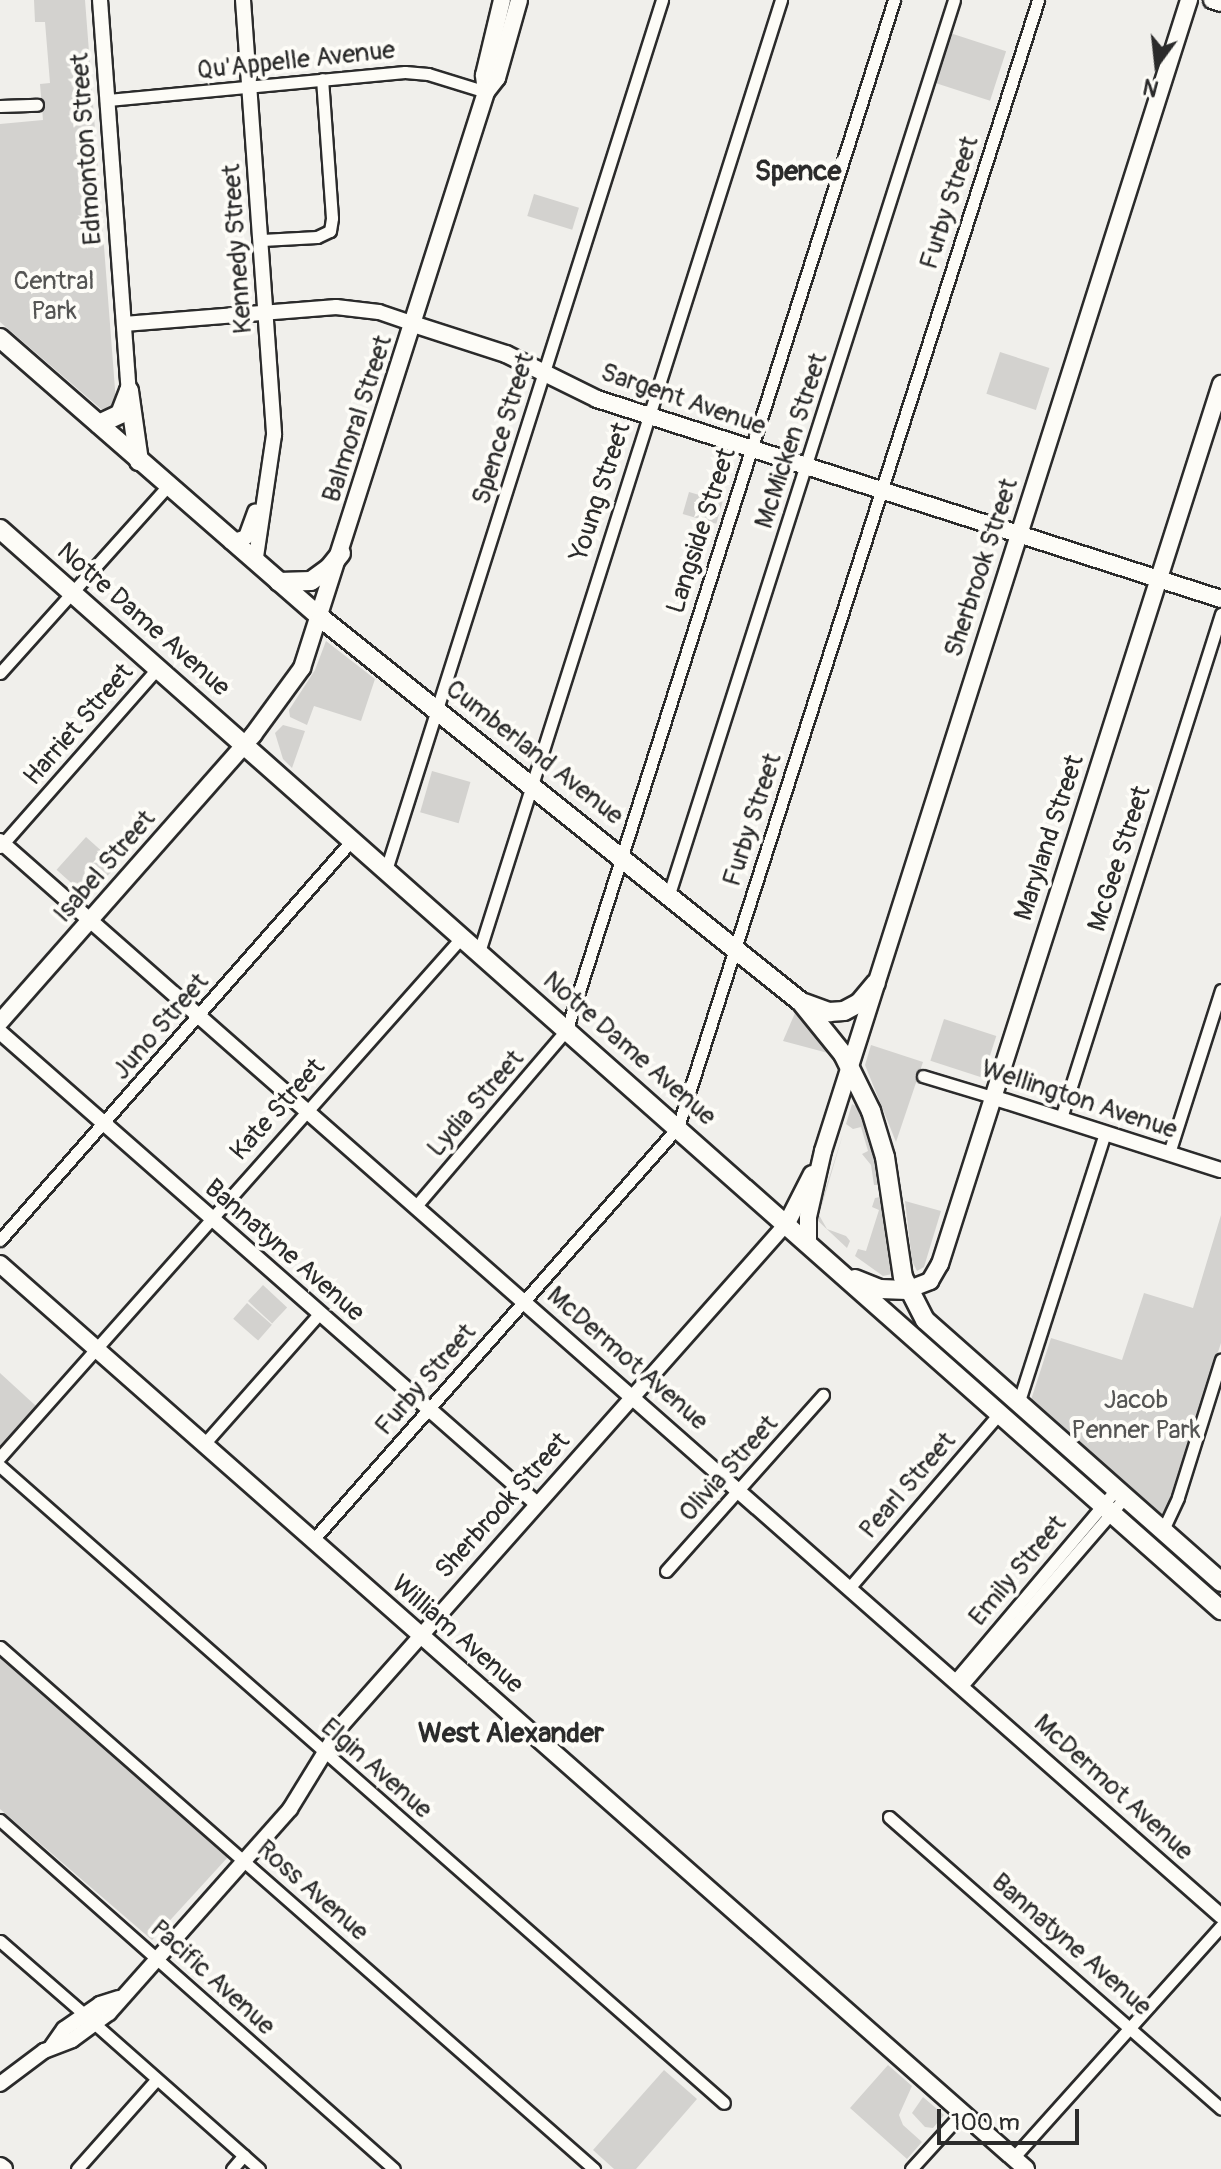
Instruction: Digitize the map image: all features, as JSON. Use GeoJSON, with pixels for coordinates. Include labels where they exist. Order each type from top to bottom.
{"type":"FeatureCollection","features":[{"type":"Feature","properties":{"kind":"main road","name":"Balmoral Street"},"geometry":{"type":"LineString","coordinates":[[486,92],[484,75],[502,0]]}},
{"type":"Feature","properties":{"kind":"main road","name":"Balmoral Street"},"geometry":{"type":"LineString","coordinates":[[245,744],[298,676],[321,618],[486,92],[497,78],[519,0]]}},
{"type":"Feature","properties":{"kind":"main road","name":"Sherbrook Street"},"geometry":{"type":"LineString","coordinates":[[808,1241],[808,1217],[823,1151],[1189,0]]}},
{"type":"Feature","properties":{"kind":"main road"},"geometry":{"type":"LineString","coordinates":[[1212,0],[1221,3]]}},
{"type":"Feature","properties":{"kind":"main road","name":"Sargent Avenue"},"geometry":{"type":"LineString","coordinates":[[413,324],[479,344],[545,372],[597,399],[1221,599]]}},
{"type":"Feature","properties":{"kind":"main road","name":"Cumberland Avenue"},"geometry":{"type":"LineString","coordinates":[[0,338],[167,487],[321,618],[801,1002],[850,1066],[871,1111],[882,1144],[907,1290]]}},
{"type":"Feature","properties":{"kind":"main road","name":"Maryland Street"},"geometry":{"type":"LineString","coordinates":[[907,1290],[930,1281],[938,1269],[1221,384]]}},
{"type":"Feature","properties":{"kind":"main road"},"geometry":{"type":"LineString","coordinates":[[99,424],[120,414],[129,391]]}},
{"type":"Feature","properties":{"kind":"main road"},"geometry":{"type":"LineString","coordinates":[[129,391],[139,461]]}},
{"type":"Feature","properties":{"kind":"main road","name":"Notre Dame Avenue"},"geometry":{"type":"LineString","coordinates":[[0,529],[808,1241],[883,1313],[999,1414],[1114,1501],[1162,1532],[1221,1582]]}},
{"type":"Feature","properties":{"kind":"main road"},"geometry":{"type":"LineString","coordinates":[[279,582],[294,583],[317,578],[341,553]]}},
{"type":"Feature","properties":{"kind":"main road","name":"Isabel Street"},"geometry":{"type":"LineString","coordinates":[[0,1022],[245,744]]}},
{"type":"Feature","properties":{"kind":"main road"},"geometry":{"type":"LineString","coordinates":[[801,1002],[829,1012],[844,1011],[859,1003],[876,983]]}},
{"type":"Feature","properties":{"kind":"main road","name":"Sherbrook Street"},"geometry":{"type":"LineString","coordinates":[[787,1223],[823,1151]]}},
{"type":"Feature","properties":{"kind":"main road","name":"William Avenue"},"geometry":{"type":"LineString","coordinates":[[0,1264],[1020,2164]]}},
{"type":"Feature","properties":{"kind":"main road"},"geometry":{"type":"LineString","coordinates":[[845,1274],[880,1289],[907,1290]]}},
{"type":"Feature","properties":{"kind":"main road","name":"Notre Dame Avenue"},"geometry":{"type":"LineString","coordinates":[[907,1290],[934,1329],[1018,1404],[1221,1610]]}},
{"type":"Feature","properties":{"kind":"street","name":"Edmonton Street"},"geometry":{"type":"LineString","coordinates":[[100,0],[129,391]]}},
{"type":"Feature","properties":{"kind":"street","name":"Kennedy Street"},"geometry":{"type":"LineString","coordinates":[[243,0],[274,435],[255,563]]}},
{"type":"Feature","properties":{"kind":"street","name":"Spence Street"},"geometry":{"type":"LineString","coordinates":[[386,870],[662,0]]}},
{"type":"Feature","properties":{"kind":"street","name":"Young Street"},"geometry":{"type":"LineString","coordinates":[[479,952],[781,0]]}},
{"type":"Feature","properties":{"kind":"street","name":"Langside Street"},"geometry":{"type":"LineString","coordinates":[[567,1029],[894,0]]}},
{"type":"Feature","properties":{"kind":"street","name":"McMicken Street"},"geometry":{"type":"LineString","coordinates":[[669,894],[808,467],[954,0]]}},
{"type":"Feature","properties":{"kind":"street","name":"Furby Street"},"geometry":{"type":"LineString","coordinates":[[312,1541],[678,1127],[1038,0]]}},
{"type":"Feature","properties":{"kind":"street","name":"Qu'Appelle Avenue"},"geometry":{"type":"LineString","coordinates":[[108,100],[322,79],[419,73],[486,92]]}},
{"type":"Feature","properties":{"kind":"street"},"geometry":{"type":"LineString","coordinates":[[262,240],[317,237],[330,231],[332,218],[322,79]]}},
{"type":"Feature","properties":{"kind":"street"},"geometry":{"type":"LineString","coordinates":[[0,106],[37,105]]}},
{"type":"Feature","properties":{"kind":"street","name":"Sargent Avenue"},"geometry":{"type":"LineString","coordinates":[[124,324],[360,308],[413,324]]}},
{"type":"Feature","properties":{"kind":"street"},"geometry":{"type":"LineString","coordinates":[[0,673],[167,487]]}},
{"type":"Feature","properties":{"kind":"street","name":"Kennedy Street"},"geometry":{"type":"LineString","coordinates":[[231,542],[248,534],[264,494]]}},
{"type":"Feature","properties":{"kind":"street","name":"McGee Street"},"geometry":{"type":"LineString","coordinates":[[1061,1118],[1221,614]]}},
{"type":"Feature","properties":{"kind":"street","name":"Harriet Street"},"geometry":{"type":"LineString","coordinates":[[1,844],[158,668]]}},
{"type":"Feature","properties":{"kind":"street","name":"Juno Street"},"geometry":{"type":"LineString","coordinates":[[0,1240],[352,840]]}},
{"type":"Feature","properties":{"kind":"street","name":"McDermot Avenue"},"geometry":{"type":"LineString","coordinates":[[1,844],[308,1110],[1221,1916]]}},
{"type":"Feature","properties":{"kind":"street","name":"Kate Street"},"geometry":{"type":"LineString","coordinates":[[0,1457],[462,937]]}},
{"type":"Feature","properties":{"kind":"street"},"geometry":{"type":"LineString","coordinates":[[1169,1153],[1221,990]]}},
{"type":"Feature","properties":{"kind":"street","name":"Lydia Street"},"geometry":{"type":"LineString","coordinates":[[416,1206],[567,1029]]}},
{"type":"Feature","properties":{"kind":"street","name":"Bannatyne Avenue"},"geometry":{"type":"LineString","coordinates":[[0,1032],[537,1504]]}},
{"type":"Feature","properties":{"kind":"street","name":"Wellington Avenue"},"geometry":{"type":"LineString","coordinates":[[923,1076],[1221,1170]]}},
{"type":"Feature","properties":{"kind":"street"},"geometry":{"type":"LineString","coordinates":[[1018,1404],[1105,1133]]}},
{"type":"Feature","properties":{"kind":"street","name":"Sherbrook Street"},"geometry":{"type":"LineString","coordinates":[[0,2084],[52,2046],[72,2040],[158,1958],[294,1804],[341,1726],[787,1223]]}},
{"type":"Feature","properties":{"kind":"street"},"geometry":{"type":"LineString","coordinates":[[204,1444],[319,1314]]}},
{"type":"Feature","properties":{"kind":"street"},"geometry":{"type":"LineString","coordinates":[[1162,1532],[1178,1497],[1221,1360]]}},
{"type":"Feature","properties":{"kind":"street","name":"Olivia Street"},"geometry":{"type":"LineString","coordinates":[[666,1571],[823,1395]]}},
{"type":"Feature","properties":{"kind":"street","name":"Pearl Street"},"geometry":{"type":"LineString","coordinates":[[850,1587],[999,1414]]}},
{"type":"Feature","properties":{"kind":"street","name":"Elgin Avenue"},"geometry":{"type":"LineString","coordinates":[[0,1466],[724,2103]]}},
{"type":"Feature","properties":{"kind":"street","name":"Emily Street"},"geometry":{"type":"LineString","coordinates":[[959,1683],[1114,1501]]}},
{"type":"Feature","properties":{"kind":"street","name":"Ross Avenue"},"geometry":{"type":"LineString","coordinates":[[0,1647],[594,2169]]}},
{"type":"Feature","properties":{"kind":"street","name":"Bannatyne Avenue"},"geometry":{"type":"LineString","coordinates":[[889,1817],[1221,2109]]}},
{"type":"Feature","properties":{"kind":"street","name":"Pacific Avenue"},"geometry":{"type":"LineString","coordinates":[[0,1820],[394,2169]]}},
{"type":"Feature","properties":{"kind":"street"},"geometry":{"type":"LineString","coordinates":[[1020,2164],[1129,2027],[1221,1926]]}},
{"type":"Feature","properties":{"kind":"street"},"geometry":{"type":"LineString","coordinates":[[0,1941],[259,2169]]}},
{"type":"Feature","properties":{"kind":"street"},"geometry":{"type":"LineString","coordinates":[[77,2169],[157,2079]]}},
{"type":"Feature","properties":{"kind":"street"},"geometry":{"type":"LineString","coordinates":[[911,2169],[962,2113]]}},
{"type":"Feature","properties":{"kind":"street"},"geometry":{"type":"LineString","coordinates":[[232,2169],[244,2155]]}},
{"type":"Feature","properties":{"kind":"green space","name":"Central Park"},"geometry":{"type":"Polygon","coordinates":[[[34,0],[85,0],[116,402],[108,411],[101,409],[0,322],[0,124],[43,120],[40,84],[50,83],[45,22],[35,22],[34,0]]]}},
{"type":"Feature","properties":{"kind":"green space"},"geometry":{"type":"Polygon","coordinates":[[[950,33],[1006,51],[990,101],[934,82],[950,33]]]}},
{"type":"Feature","properties":{"kind":"green space"},"geometry":{"type":"Polygon","coordinates":[[[534,194],[579,208],[572,230],[527,216],[534,194]]]}},
{"type":"Feature","properties":{"kind":"green space"},"geometry":{"type":"Polygon","coordinates":[[[1000,352],[1049,368],[1036,410],[986,394],[1000,352]]]}},
{"type":"Feature","properties":{"kind":"green space"},"geometry":{"type":"Polygon","coordinates":[[[689,492],[723,502],[716,524],[683,514],[689,492]]]}},
{"type":"Feature","properties":{"kind":"green space"},"geometry":{"type":"Polygon","coordinates":[[[326,641],[375,679],[361,721],[314,706],[307,725],[290,717],[289,710],[315,670],[326,641]]]}},
{"type":"Feature","properties":{"kind":"green space"},"geometry":{"type":"Polygon","coordinates":[[[283,725],[305,731],[292,768],[283,759],[275,733],[283,725]]]}},
{"type":"Feature","properties":{"kind":"green space"},"geometry":{"type":"Polygon","coordinates":[[[432,771],[470,782],[459,823],[420,812],[432,771]]]}},
{"type":"Feature","properties":{"kind":"green space"},"geometry":{"type":"Polygon","coordinates":[[[86,837],[117,865],[88,898],[57,870],[86,837]]]}},
{"type":"Feature","properties":{"kind":"green space"},"geometry":{"type":"Polygon","coordinates":[[[795,1013],[812,1031],[828,1053],[783,1041],[795,1013]]]}},
{"type":"Feature","properties":{"kind":"green space"},"geometry":{"type":"Polygon","coordinates":[[[944,1019],[996,1036],[983,1078],[930,1061],[944,1019]]]}},
{"type":"Feature","properties":{"kind":"green space"},"geometry":{"type":"Polygon","coordinates":[[[871,1045],[923,1062],[896,1142],[865,1065],[871,1045]]]}},
{"type":"Feature","properties":{"kind":"green space"},"geometry":{"type":"Polygon","coordinates":[[[852,1104],[861,1109],[871,1137],[879,1185],[874,1185],[871,1165],[862,1154],[868,1151],[861,1127],[853,1129],[846,1124],[852,1104]]]}},
{"type":"Feature","properties":{"kind":"green space"},"geometry":{"type":"Polygon","coordinates":[[[843,1134],[819,1215],[827,1229],[846,1236],[850,1241],[847,1248],[816,1219],[843,1134]]]}},
{"type":"Feature","properties":{"kind":"green space"},"geometry":{"type":"Polygon","coordinates":[[[880,1197],[892,1274],[883,1276],[855,1256],[858,1249],[866,1251],[879,1210],[872,1207],[875,1198],[880,1197]]]}},
{"type":"Feature","properties":{"kind":"green space"},"geometry":{"type":"Polygon","coordinates":[[[905,1201],[941,1211],[924,1267],[917,1271],[912,1261],[905,1201]]]}},
{"type":"Feature","properties":{"kind":"green space","name":"Jacob Penner Park"},"geometry":{"type":"Polygon","coordinates":[[[1221,1215],[1221,1343],[1164,1516],[1031,1400],[1051,1338],[1122,1360],[1144,1293],[1193,1308],[1221,1215]]]}},
{"type":"Feature","properties":{"kind":"green space"},"geometry":{"type":"Polygon","coordinates":[[[263,1285],[287,1308],[272,1324],[248,1301],[263,1285]]]}},
{"type":"Feature","properties":{"kind":"green space"},"geometry":{"type":"Polygon","coordinates":[[[247,1303],[272,1325],[258,1340],[233,1319],[247,1303]]]}},
{"type":"Feature","properties":{"kind":"green space"},"geometry":{"type":"Polygon","coordinates":[[[0,1373],[36,1406],[0,1446],[0,1373]]]}},
{"type":"Feature","properties":{"kind":"green space"},"geometry":{"type":"Polygon","coordinates":[[[0,1657],[228,1857],[152,1940],[0,1809],[0,1657]]]}},
{"type":"Feature","properties":{"kind":"green space"},"geometry":{"type":"Polygon","coordinates":[[[888,2065],[912,2086],[899,2115],[903,2125],[922,2142],[907,2159],[850,2108],[888,2065]]]}},
{"type":"Feature","properties":{"kind":"green space"},"geometry":{"type":"Polygon","coordinates":[[[664,2070],[697,2099],[636,2169],[614,2169],[593,2150],[664,2070]]]}},
{"type":"Feature","properties":{"kind":"green space"},"geometry":{"type":"Polygon","coordinates":[[[923,2097],[944,2115],[933,2128],[925,2127],[912,2113],[923,2097]]]}},
{"type":"Feature","properties":{"kind":"district","name":"Spence"},"geometry":{"type":"Point","coordinates":[798,172]}},
{"type":"Feature","properties":{"kind":"district","name":"West Alexander"},"geometry":{"type":"Point","coordinates":[511,1734]}}]}
